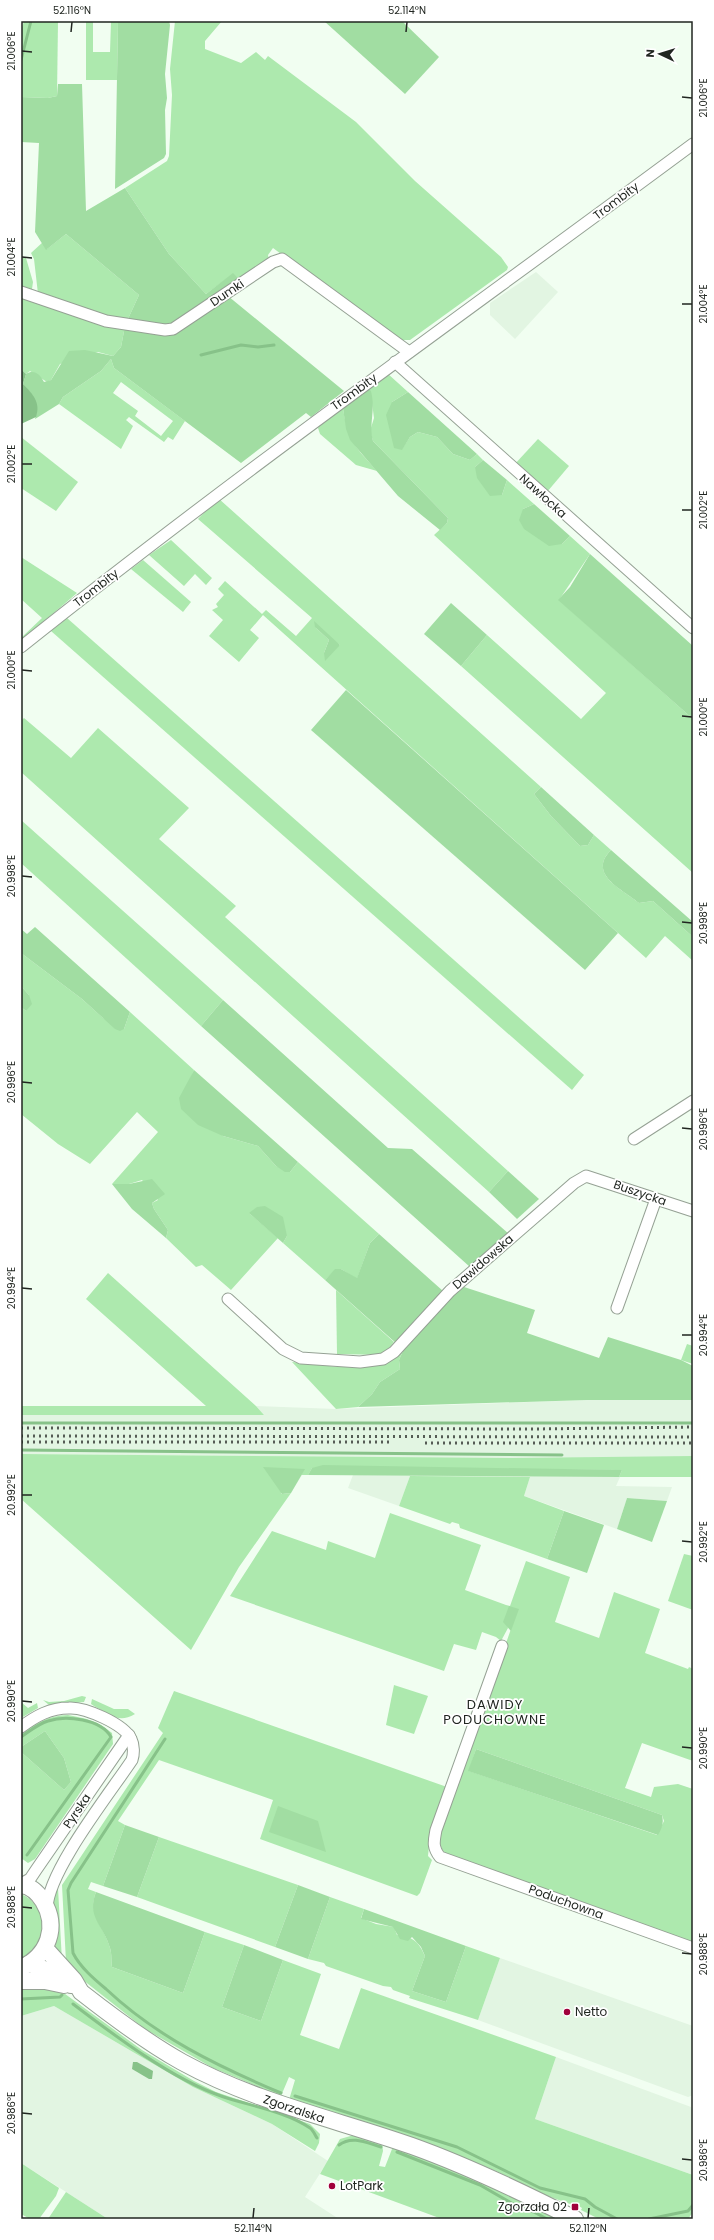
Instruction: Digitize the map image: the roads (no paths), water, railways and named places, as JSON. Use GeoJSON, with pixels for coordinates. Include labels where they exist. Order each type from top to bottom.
{"type":"FeatureCollection","features":[{"type":"Feature","properties":{"kind":"street","name":"Trombity"},"geometry":{"type":"LineString","coordinates":[[21,647],[194,510],[693,144]]}},
{"type":"Feature","properties":{"kind":"street","name":"Dumki"},"geometry":{"type":"LineString","coordinates":[[21,292],[106,321],[165,330],[173,329],[273,262],[282,259],[409,352]]}},
{"type":"Feature","properties":{"kind":"street","name":"Nawłocka"},"geometry":{"type":"LineString","coordinates":[[395,362],[693,628]]}},
{"type":"Feature","properties":{"kind":"street"},"geometry":{"type":"LineString","coordinates":[[634,1139],[693,1101]]}},
{"type":"Feature","properties":{"kind":"street","name":"Buszycka"},"geometry":{"type":"LineString","coordinates":[[586,1176],[693,1211]]}},
{"type":"Feature","properties":{"kind":"street","name":"Dawidowska"},"geometry":{"type":"LineString","coordinates":[[228,1299],[283,1349],[301,1358],[319,1361],[360,1362],[389,1357],[450,1291],[574,1183],[586,1176]]}},
{"type":"Feature","properties":{"kind":"street"},"geometry":{"type":"LineString","coordinates":[[617,1308],[656,1199]]}},
{"type":"Feature","properties":{"kind":"street","name":"Poduchowna"},"geometry":{"type":"LineString","coordinates":[[502,1646],[436,1830],[433,1845],[440,1857],[693,1948]]}},
{"type":"Feature","properties":{"kind":"street"},"geometry":{"type":"LineString","coordinates":[[21,1727],[44,1712],[70,1708],[96,1714],[128,1735]]}},
{"type":"Feature","properties":{"kind":"street","name":"Pyrska"},"geometry":{"type":"LineString","coordinates":[[21,1885],[30,1879],[128,1735],[133,1743],[132,1760],[73,1846],[50,1890],[47,1908]]}},
{"type":"Feature","properties":{"kind":"street"},"geometry":{"type":"LineString","coordinates":[[21,1885],[32,1889],[47,1908],[51,1928],[45,1948],[25,1966]]}},
{"type":"Feature","properties":{"kind":"street","name":"Zgorzalska"},"geometry":{"type":"LineString","coordinates":[[45,1948],[74,1980],[76,1989]]}},
{"type":"Feature","properties":{"kind":"street","name":"Zgorzalska"},"geometry":{"type":"LineString","coordinates":[[25,1966],[44,1969],[76,1989],[156,2046],[183,2063],[228,2084],[283,2105],[406,2144],[508,2185],[575,2219]]}},
{"type":"Feature","properties":{"kind":"street"},"geometry":{"type":"LineString","coordinates":[[21,1981],[45,1981],[76,1989]]}},
{"type":"Feature","properties":{"kind":"waterway"},"geometry":{"type":"LineString","coordinates":[[21,60],[31,21]]}},
{"type":"Feature","properties":{"kind":"waterway"},"geometry":{"type":"LineString","coordinates":[[201,355],[241,345],[258,347],[274,345]]}},
{"type":"Feature","properties":{"kind":"waterway"},"geometry":{"type":"LineString","coordinates":[[21,1423],[693,1423]]}},
{"type":"Feature","properties":{"kind":"waterway"},"geometry":{"type":"LineString","coordinates":[[21,1450],[562,1455]]}},
{"type":"Feature","properties":{"kind":"waterway"},"geometry":{"type":"LineString","coordinates":[[21,1737],[44,1722],[64,1718],[91,1722],[106,1731],[111,1737],[27,1855]]}},
{"type":"Feature","properties":{"kind":"waterway"},"geometry":{"type":"LineString","coordinates":[[165,1739],[71,1883],[68,1890],[73,1953],[83,1968],[146,2022],[167,2036],[211,2061],[281,2093]]}},
{"type":"Feature","properties":{"kind":"waterway"},"geometry":{"type":"LineString","coordinates":[[21,1999],[60,1997],[62,1995]]}},
{"type":"Feature","properties":{"kind":"waterway"},"geometry":{"type":"LineString","coordinates":[[73,2004],[144,2056],[183,2079],[232,2100],[267,2109],[290,2117],[310,2128],[317,2138]]}},
{"type":"Feature","properties":{"kind":"waterway"},"geometry":{"type":"LineString","coordinates":[[295,2096],[457,2147],[540,2188],[585,2199],[595,2207],[617,2219]]}},
{"type":"Feature","properties":{"kind":"waterway"},"geometry":{"type":"LineString","coordinates":[[339,2145],[344,2142],[354,2140],[381,2147]]}},
{"type":"Feature","properties":{"kind":"waterway"},"geometry":{"type":"LineString","coordinates":[[397,2152],[480,2185],[520,2208],[534,2212],[547,2219]]}},
{"type":"Feature","properties":{"kind":"waterway"},"geometry":{"type":"LineString","coordinates":[[649,2219],[688,2211],[693,2205]]}},
{"type":"Feature","properties":{"kind":"railway"},"geometry":{"type":"LineString","coordinates":[[21,1428],[534,1429],[693,1427]]}},
{"type":"Feature","properties":{"kind":"railway"},"geometry":{"type":"LineString","coordinates":[[21,1436],[693,1437]]}},
{"type":"Feature","properties":{"kind":"railway"},"geometry":{"type":"LineString","coordinates":[[21,1442],[389,1442]]}},
{"type":"Feature","properties":{"kind":"railway"},"geometry":{"type":"LineString","coordinates":[[425,1443],[693,1443]]}},
{"type":"Feature","properties":{"kind":"place","name":"Netto"},"geometry":{"type":"Point","coordinates":[567,2012]}},
{"type":"Feature","properties":{"kind":"place","name":"LotPark"},"geometry":{"type":"Point","coordinates":[332,2186]}},
{"type":"Feature","properties":{"kind":"place","name":"Zgorzała 02"},"geometry":{"type":"Point","coordinates":[575,2207]}},
{"type":"Feature","properties":{"kind":"district","name":"DAWIDY PODUCHOWNE"},"geometry":{"type":"Point","coordinates":[495,1712]}}]}
